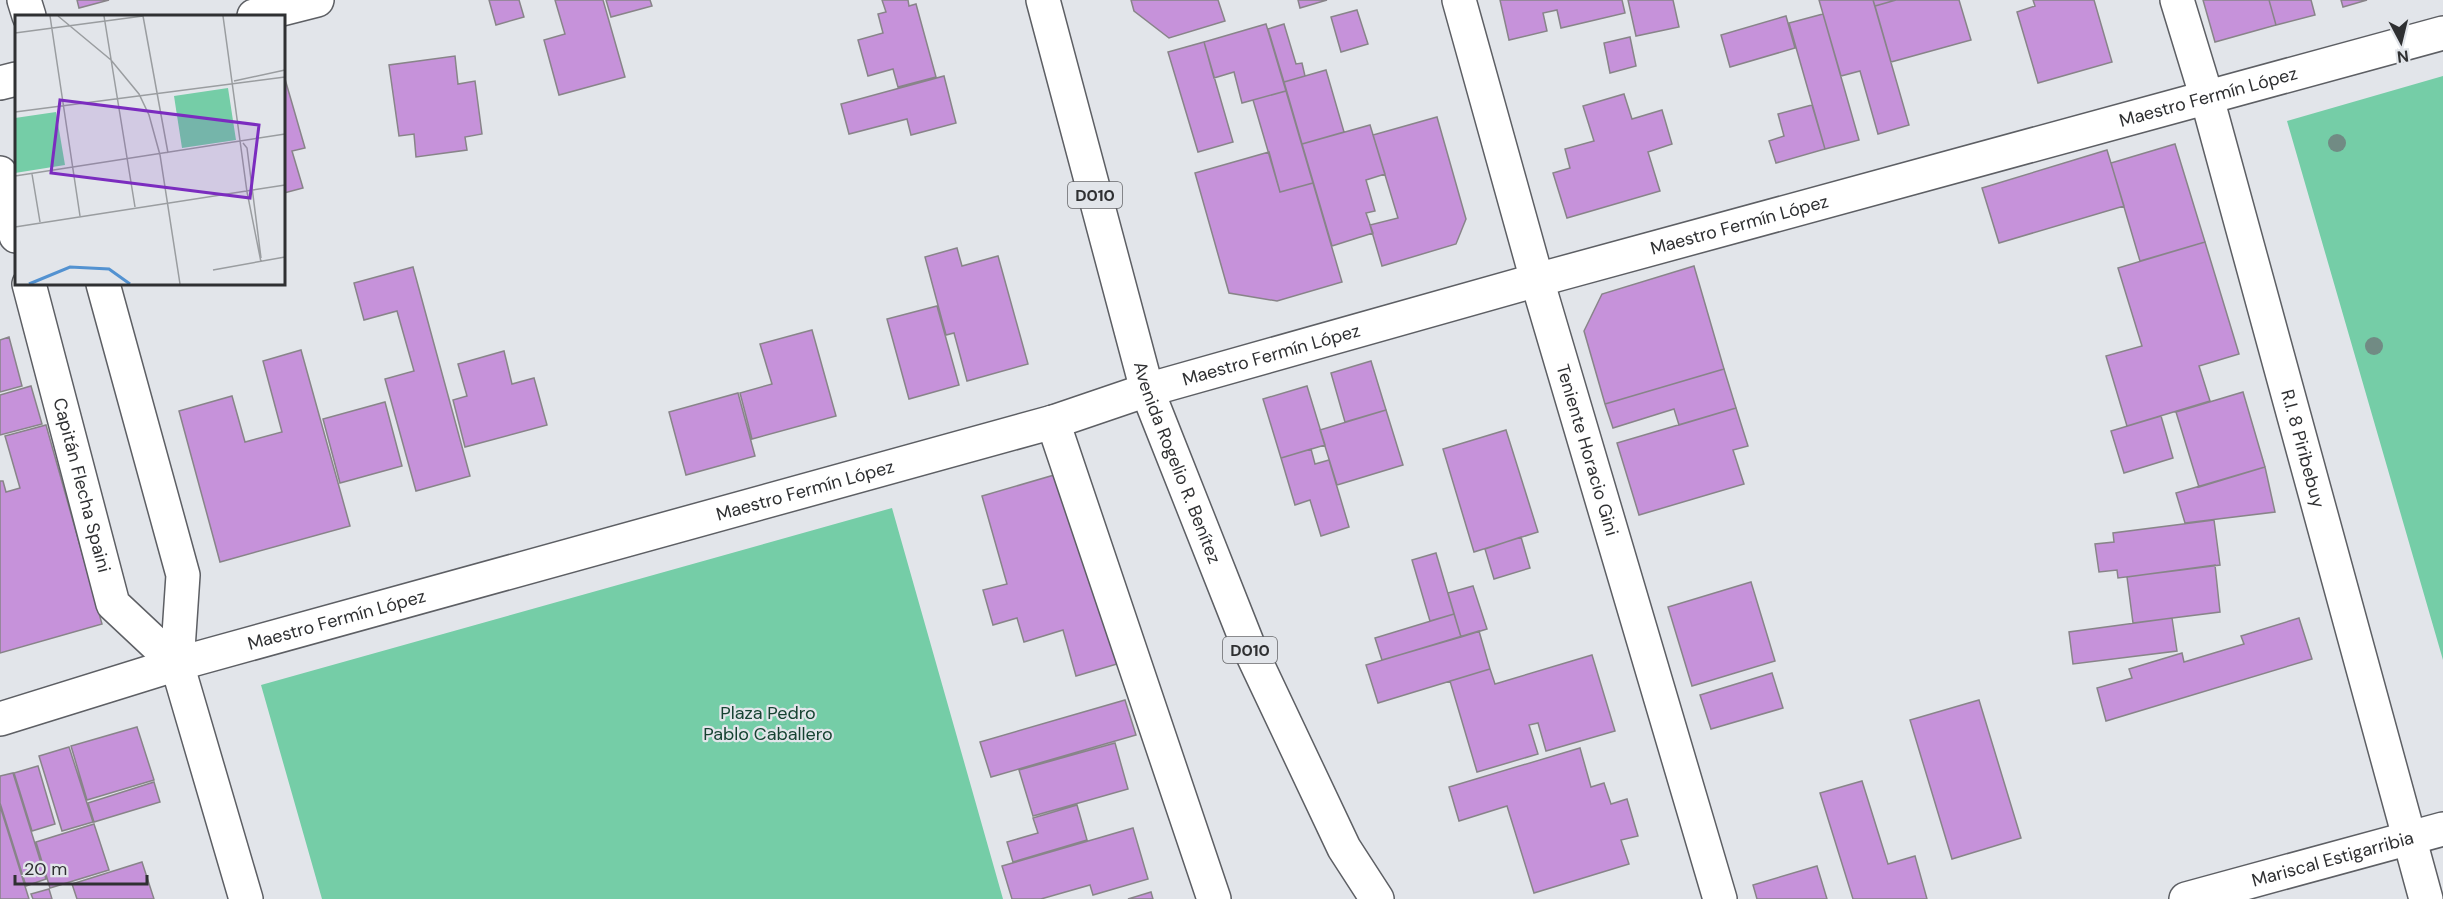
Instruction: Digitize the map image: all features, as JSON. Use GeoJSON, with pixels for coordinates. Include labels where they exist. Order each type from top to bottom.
{"type":"FeatureCollection","features":[{"type":"Feature","properties":{"kind":"street"},"geometry":{"type":"LineString","coordinates":[[24,0],[29,15]]}},
{"type":"Feature","properties":{"kind":"street"},"geometry":{"type":"LineString","coordinates":[[258,15],[317,0]]}},
{"type":"Feature","properties":{"kind":"street","name":"Avenida Rogelio R. Benítez"},"geometry":{"type":"LineString","coordinates":[[1043,0],[1147,390],[1248,645],[1344,848],[1377,899]]}},
{"type":"Feature","properties":{"kind":"street","name":"Teniente Horacio Gini"},"geometry":{"type":"LineString","coordinates":[[1459,0],[1537,280],[1720,899]]}},
{"type":"Feature","properties":{"kind":"street","name":"R.I. 8 Piribebuy"},"geometry":{"type":"LineString","coordinates":[[2177,0],[2207,98],[2426,899]]}},
{"type":"Feature","properties":{"kind":"street","name":"Maestro Fermín López"},"geometry":{"type":"LineString","coordinates":[[0,719],[177,663],[1053,422],[1147,390],[1537,280],[2443,33]]}},
{"type":"Feature","properties":{"kind":"street"},"geometry":{"type":"LineString","coordinates":[[0,83],[15,79]]}},
{"type":"Feature","properties":{"kind":"street"},"geometry":{"type":"LineString","coordinates":[[0,173],[15,232]]}},
{"type":"Feature","properties":{"kind":"street","name":"Capitán Flecha Spaini"},"geometry":{"type":"LineString","coordinates":[[29,285],[112,604],[177,663]]}},
{"type":"Feature","properties":{"kind":"street"},"geometry":{"type":"LineString","coordinates":[[103,285],[183,575],[177,663],[246,899]]}},
{"type":"Feature","properties":{"kind":"street"},"geometry":{"type":"LineString","coordinates":[[1053,422],[1214,899]]}},
{"type":"Feature","properties":{"kind":"street","name":"Mariscal Estigarribia"},"geometry":{"type":"LineString","coordinates":[[2186,899],[2443,828]]}},
{"type":"Feature","properties":{"kind":"green space"},"geometry":{"type":"Polygon","coordinates":[[[2443,76],[2443,660],[2287,121],[2443,76]]]}},
{"type":"Feature","properties":{"kind":"green space","name":"Plaza Pedro Pablo Caballero"},"geometry":{"type":"Polygon","coordinates":[[[892,508],[1003,899],[322,899],[261,685],[892,508]]]}},
{"type":"Feature","properties":{"kind":"building"},"geometry":{"type":"Polygon","coordinates":[[[77,0],[109,0],[79,8],[77,0]]]}},
{"type":"Feature","properties":{"kind":"building"},"geometry":{"type":"Polygon","coordinates":[[[489,0],[519,0],[524,17],[496,25],[489,0]]]}},
{"type":"Feature","properties":{"kind":"building"},"geometry":{"type":"Polygon","coordinates":[[[555,0],[603,0],[625,77],[559,95],[544,40],[565,34],[555,0]]]}},
{"type":"Feature","properties":{"kind":"building"},"geometry":{"type":"Polygon","coordinates":[[[606,0],[650,0],[652,6],[611,17],[606,0]]]}},
{"type":"Feature","properties":{"kind":"building"},"geometry":{"type":"Polygon","coordinates":[[[882,0],[908,0],[909,6],[916,4],[936,77],[898,87],[893,69],[868,76],[858,40],[883,33],[878,14],[886,12],[882,0]]]}},
{"type":"Feature","properties":{"kind":"building"},"geometry":{"type":"Polygon","coordinates":[[[1131,0],[1218,0],[1225,21],[1169,38],[1134,11],[1131,0]]]}},
{"type":"Feature","properties":{"kind":"building"},"geometry":{"type":"Polygon","coordinates":[[[1298,0],[1327,0],[1300,8],[1298,0]]]}},
{"type":"Feature","properties":{"kind":"building"},"geometry":{"type":"Polygon","coordinates":[[[1500,0],[1622,0],[1625,13],[1561,28],[1557,10],[1543,13],[1547,31],[1509,40],[1500,0]]]}},
{"type":"Feature","properties":{"kind":"building"},"geometry":{"type":"Polygon","coordinates":[[[1628,0],[1673,0],[1679,27],[1636,36],[1628,0]]]}},
{"type":"Feature","properties":{"kind":"building"},"geometry":{"type":"Polygon","coordinates":[[[1819,0],[1873,0],[1909,125],[1878,134],[1860,71],[1841,76],[1819,0]]]}},
{"type":"Feature","properties":{"kind":"building"},"geometry":{"type":"Polygon","coordinates":[[[1873,0],[1896,0],[1875,6],[1873,0]]]}},
{"type":"Feature","properties":{"kind":"building"},"geometry":{"type":"Polygon","coordinates":[[[1896,0],[1959,0],[1971,40],[1891,62],[1875,6],[1896,0]]]}},
{"type":"Feature","properties":{"kind":"building"},"geometry":{"type":"Polygon","coordinates":[[[2033,0],[2094,0],[2112,62],[2038,83],[2017,12],[2035,6],[2033,0]]]}},
{"type":"Feature","properties":{"kind":"building"},"geometry":{"type":"Polygon","coordinates":[[[2203,0],[2269,0],[2276,25],[2215,42],[2203,0]]]}},
{"type":"Feature","properties":{"kind":"building"},"geometry":{"type":"Polygon","coordinates":[[[2269,0],[2311,0],[2315,15],[2276,25],[2269,0]]]}},
{"type":"Feature","properties":{"kind":"building"},"geometry":{"type":"Polygon","coordinates":[[[2341,0],[2367,0],[2343,7],[2341,0]]]}},
{"type":"Feature","properties":{"kind":"building"},"geometry":{"type":"Polygon","coordinates":[[[1357,10],[1368,44],[1341,52],[1331,17],[1357,10]]]}},
{"type":"Feature","properties":{"kind":"building"},"geometry":{"type":"Polygon","coordinates":[[[1823,14],[1859,140],[1825,149],[1789,23],[1823,14]]]}},
{"type":"Feature","properties":{"kind":"building"},"geometry":{"type":"Polygon","coordinates":[[[1786,16],[1795,48],[1730,67],[1721,35],[1786,16]]]}},
{"type":"Feature","properties":{"kind":"building"},"geometry":{"type":"Polygon","coordinates":[[[1266,24],[1286,91],[1242,103],[1234,72],[1214,78],[1204,42],[1266,24]]]}},
{"type":"Feature","properties":{"kind":"building"},"geometry":{"type":"Polygon","coordinates":[[[1284,24],[1296,64],[1302,63],[1305,76],[1284,82],[1268,29],[1284,24]]]}},
{"type":"Feature","properties":{"kind":"building"},"geometry":{"type":"Polygon","coordinates":[[[1630,37],[1636,66],[1610,73],[1604,43],[1630,37]]]}},
{"type":"Feature","properties":{"kind":"building"},"geometry":{"type":"Polygon","coordinates":[[[1204,42],[1233,142],[1198,152],[1168,52],[1204,42]]]}},
{"type":"Feature","properties":{"kind":"building"},"geometry":{"type":"Polygon","coordinates":[[[455,56],[458,84],[475,81],[482,134],[465,137],[467,150],[416,157],[414,134],[399,136],[389,65],[455,56]]]}},
{"type":"Feature","properties":{"kind":"building"},"geometry":{"type":"Polygon","coordinates":[[[1326,70],[1344,132],[1302,144],[1284,82],[1326,70]]]}},
{"type":"Feature","properties":{"kind":"building"},"geometry":{"type":"Polygon","coordinates":[[[944,76],[956,123],[911,135],[907,119],[849,134],[841,104],[944,76]]]}},
{"type":"Feature","properties":{"kind":"building"},"geometry":{"type":"Polygon","coordinates":[[[285,79],[305,148],[292,151],[303,188],[285,193],[285,79]]]}},
{"type":"Feature","properties":{"kind":"building"},"geometry":{"type":"Polygon","coordinates":[[[1286,91],[1313,183],[1280,192],[1253,100],[1286,91]]]}},
{"type":"Feature","properties":{"kind":"building"},"geometry":{"type":"Polygon","coordinates":[[[1624,94],[1632,119],[1662,110],[1672,144],[1648,152],[1660,191],[1567,218],[1553,173],[1570,168],[1565,149],[1594,141],[1583,106],[1624,94]]]}},
{"type":"Feature","properties":{"kind":"building"},"geometry":{"type":"Polygon","coordinates":[[[1812,105],[1825,149],[1776,163],[1769,141],[1784,136],[1778,114],[1812,105]]]}},
{"type":"Feature","properties":{"kind":"building"},"geometry":{"type":"Polygon","coordinates":[[[1437,117],[1466,219],[1456,244],[1382,266],[1370,225],[1398,218],[1373,135],[1437,117]]]}},
{"type":"Feature","properties":{"kind":"building"},"geometry":{"type":"Polygon","coordinates":[[[1370,125],[1385,174],[1366,180],[1375,211],[1366,213],[1373,233],[1332,246],[1302,144],[1370,125]]]}},
{"type":"Feature","properties":{"kind":"building"},"geometry":{"type":"Polygon","coordinates":[[[2175,144],[2205,242],[2140,261],[2111,163],[2175,144]]]}},
{"type":"Feature","properties":{"kind":"building"},"geometry":{"type":"Polygon","coordinates":[[[2107,150],[2124,206],[1999,243],[1982,188],[2107,150]]]}},
{"type":"Feature","properties":{"kind":"building"},"geometry":{"type":"Polygon","coordinates":[[[1269,152],[1280,192],[1313,183],[1342,282],[1277,301],[1229,293],[1195,173],[1269,152]]]}},
{"type":"Feature","properties":{"kind":"building"},"geometry":{"type":"Polygon","coordinates":[[[2205,242],[2239,354],[2199,366],[2210,401],[2127,426],[2106,356],[2142,346],[2118,268],[2205,242]]]}},
{"type":"Feature","properties":{"kind":"building"},"geometry":{"type":"Polygon","coordinates":[[[957,248],[962,266],[998,256],[1028,364],[967,381],[954,333],[946,335],[925,257],[957,248]]]}},
{"type":"Feature","properties":{"kind":"building"},"geometry":{"type":"Polygon","coordinates":[[[1694,266],[1724,369],[1605,404],[1584,331],[1602,294],[1694,266]]]}},
{"type":"Feature","properties":{"kind":"building"},"geometry":{"type":"Polygon","coordinates":[[[413,267],[470,476],[416,491],[385,379],[414,371],[397,311],[364,320],[354,283],[413,267]]]}},
{"type":"Feature","properties":{"kind":"building"},"geometry":{"type":"Polygon","coordinates":[[[937,306],[959,385],[909,399],[887,319],[937,306]]]}},
{"type":"Feature","properties":{"kind":"building"},"geometry":{"type":"Polygon","coordinates":[[[812,330],[836,416],[752,439],[740,393],[772,384],[760,344],[812,330]]]}},
{"type":"Feature","properties":{"kind":"building"},"geometry":{"type":"Polygon","coordinates":[[[9,337],[22,386],[0,392],[0,340],[9,337]]]}},
{"type":"Feature","properties":{"kind":"building"},"geometry":{"type":"Polygon","coordinates":[[[301,350],[350,526],[220,562],[179,411],[232,396],[245,442],[282,432],[263,361],[301,350]]]}},
{"type":"Feature","properties":{"kind":"building"},"geometry":{"type":"Polygon","coordinates":[[[504,351],[512,384],[534,378],[547,425],[465,447],[453,400],[467,396],[458,364],[504,351]]]}},
{"type":"Feature","properties":{"kind":"building"},"geometry":{"type":"Polygon","coordinates":[[[1371,361],[1386,410],[1345,422],[1331,373],[1371,361]]]}},
{"type":"Feature","properties":{"kind":"building"},"geometry":{"type":"Polygon","coordinates":[[[1724,369],[1736,408],[1679,425],[1674,409],[1613,428],[1605,404],[1724,369]]]}},
{"type":"Feature","properties":{"kind":"building"},"geometry":{"type":"Polygon","coordinates":[[[31,386],[42,424],[0,435],[0,395],[31,386]]]}},
{"type":"Feature","properties":{"kind":"building"},"geometry":{"type":"Polygon","coordinates":[[[1307,386],[1325,445],[1281,458],[1263,399],[1307,386]]]}},
{"type":"Feature","properties":{"kind":"building"},"geometry":{"type":"Polygon","coordinates":[[[2243,392],[2265,467],[2199,487],[2176,412],[2243,392]]]}},
{"type":"Feature","properties":{"kind":"building"},"geometry":{"type":"Polygon","coordinates":[[[738,393],[755,456],[686,475],[669,412],[738,393]]]}},
{"type":"Feature","properties":{"kind":"building"},"geometry":{"type":"Polygon","coordinates":[[[385,402],[402,466],[340,483],[323,419],[385,402]]]}},
{"type":"Feature","properties":{"kind":"building"},"geometry":{"type":"Polygon","coordinates":[[[1736,408],[1748,446],[1733,450],[1744,484],[1639,515],[1617,443],[1736,408]]]}},
{"type":"Feature","properties":{"kind":"building"},"geometry":{"type":"Polygon","coordinates":[[[1386,410],[1403,465],[1337,485],[1320,430],[1386,410]]]}},
{"type":"Feature","properties":{"kind":"building"},"geometry":{"type":"Polygon","coordinates":[[[2161,416],[2173,458],[2124,473],[2111,431],[2161,416]]]}},
{"type":"Feature","properties":{"kind":"building"},"geometry":{"type":"Polygon","coordinates":[[[46,425],[102,624],[0,653],[0,481],[3,481],[6,492],[20,488],[5,436],[46,425]]]}},
{"type":"Feature","properties":{"kind":"building"},"geometry":{"type":"Polygon","coordinates":[[[1506,430],[1538,532],[1474,552],[1443,449],[1506,430]]]}},
{"type":"Feature","properties":{"kind":"building"},"geometry":{"type":"Polygon","coordinates":[[[1311,449],[1315,464],[1329,460],[1349,527],[1321,536],[1310,500],[1295,505],[1281,458],[1311,449]]]}},
{"type":"Feature","properties":{"kind":"building"},"geometry":{"type":"Polygon","coordinates":[[[2265,467],[2275,512],[2185,523],[2176,493],[2265,467]]]}},
{"type":"Feature","properties":{"kind":"building"},"geometry":{"type":"Polygon","coordinates":[[[1061,473],[1117,664],[1076,676],[1063,630],[1024,642],[1017,618],[993,625],[983,590],[1007,584],[982,496],[1061,473]]]}},
{"type":"Feature","properties":{"kind":"building"},"geometry":{"type":"Polygon","coordinates":[[[2214,520],[2220,565],[2118,578],[2117,570],[2099,572],[2095,544],[2114,542],[2113,533],[2214,520]]]}},
{"type":"Feature","properties":{"kind":"building"},"geometry":{"type":"Polygon","coordinates":[[[1521,537],[1530,568],[1494,579],[1485,549],[1521,537]]]}},
{"type":"Feature","properties":{"kind":"building"},"geometry":{"type":"Polygon","coordinates":[[[1436,553],[1454,614],[1430,621],[1412,560],[1436,553]]]}},
{"type":"Feature","properties":{"kind":"building"},"geometry":{"type":"Polygon","coordinates":[[[2215,565],[2220,612],[2133,623],[2127,577],[2215,565]]]}},
{"type":"Feature","properties":{"kind":"building"},"geometry":{"type":"Polygon","coordinates":[[[1751,582],[1775,661],[1692,686],[1668,607],[1751,582]]]}},
{"type":"Feature","properties":{"kind":"building"},"geometry":{"type":"Polygon","coordinates":[[[1473,586],[1487,629],[1461,637],[1448,593],[1473,586]]]}},
{"type":"Feature","properties":{"kind":"building"},"geometry":{"type":"Polygon","coordinates":[[[1454,614],[1461,637],[1382,660],[1375,638],[1454,614]]]}},
{"type":"Feature","properties":{"kind":"building"},"geometry":{"type":"Polygon","coordinates":[[[2172,618],[2177,651],[2073,664],[2069,632],[2172,618]]]}},
{"type":"Feature","properties":{"kind":"building"},"geometry":{"type":"Polygon","coordinates":[[[2299,618],[2312,659],[2106,721],[2097,688],[2132,678],[2129,669],[2182,653],[2184,662],[2244,644],[2241,636],[2299,618]]]}},
{"type":"Feature","properties":{"kind":"building"},"geometry":{"type":"Polygon","coordinates":[[[1479,631],[1490,669],[1378,703],[1366,665],[1479,631]]]}},
{"type":"Feature","properties":{"kind":"building"},"geometry":{"type":"Polygon","coordinates":[[[1592,655],[1615,731],[1546,751],[1538,723],[1529,725],[1538,754],[1477,772],[1450,681],[1490,669],[1495,684],[1592,655]]]}},
{"type":"Feature","properties":{"kind":"building"},"geometry":{"type":"Polygon","coordinates":[[[1772,673],[1783,708],[1711,729],[1700,695],[1772,673]]]}},
{"type":"Feature","properties":{"kind":"building"},"geometry":{"type":"Polygon","coordinates":[[[1125,700],[1136,735],[991,777],[980,742],[1125,700]]]}},
{"type":"Feature","properties":{"kind":"building"},"geometry":{"type":"Polygon","coordinates":[[[1979,700],[2021,838],[1952,859],[1910,720],[1979,700]]]}},
{"type":"Feature","properties":{"kind":"building"},"geometry":{"type":"Polygon","coordinates":[[[137,727],[154,780],[87,800],[71,746],[137,727]]]}},
{"type":"Feature","properties":{"kind":"building"},"geometry":{"type":"Polygon","coordinates":[[[1115,743],[1128,789],[1033,816],[1019,770],[1115,743]]]}},
{"type":"Feature","properties":{"kind":"building"},"geometry":{"type":"Polygon","coordinates":[[[69,747],[93,822],[62,831],[39,756],[69,747]]]}},
{"type":"Feature","properties":{"kind":"building"},"geometry":{"type":"Polygon","coordinates":[[[1580,748],[1591,787],[1604,783],[1611,804],[1627,799],[1638,836],[1621,840],[1629,864],[1534,893],[1507,806],[1459,821],[1449,787],[1580,748]]]}},
{"type":"Feature","properties":{"kind":"building"},"geometry":{"type":"Polygon","coordinates":[[[38,766],[55,824],[32,831],[14,773],[38,766]]]}},
{"type":"Feature","properties":{"kind":"building"},"geometry":{"type":"Polygon","coordinates":[[[13,773],[46,879],[26,886],[0,803],[0,776],[13,773]]]}},
{"type":"Feature","properties":{"kind":"building"},"geometry":{"type":"Polygon","coordinates":[[[1862,781],[1888,864],[1915,856],[1927,899],[1853,899],[1820,793],[1862,781]]]}},
{"type":"Feature","properties":{"kind":"building"},"geometry":{"type":"Polygon","coordinates":[[[154,782],[160,802],[94,822],[88,803],[154,782]]]}},
{"type":"Feature","properties":{"kind":"building"},"geometry":{"type":"Polygon","coordinates":[[[1077,805],[1087,840],[1013,862],[1007,842],[1038,833],[1033,818],[1077,805]]]}},
{"type":"Feature","properties":{"kind":"building"},"geometry":{"type":"Polygon","coordinates":[[[0,806],[29,899],[0,899],[0,806]]]}},
{"type":"Feature","properties":{"kind":"building"},"geometry":{"type":"Polygon","coordinates":[[[94,824],[109,870],[50,888],[36,842],[94,824]]]}},
{"type":"Feature","properties":{"kind":"building"},"geometry":{"type":"Polygon","coordinates":[[[1133,828],[1148,879],[1093,895],[1090,885],[1041,899],[1012,899],[1002,866],[1133,828]]]}},
{"type":"Feature","properties":{"kind":"building"},"geometry":{"type":"Polygon","coordinates":[[[142,862],[154,899],[77,899],[72,884],[142,862]]]}},
{"type":"Feature","properties":{"kind":"building"},"geometry":{"type":"Polygon","coordinates":[[[1817,866],[1827,899],[1757,899],[1753,885],[1817,866]]]}},
{"type":"Feature","properties":{"kind":"building"},"geometry":{"type":"Polygon","coordinates":[[[49,889],[52,899],[33,899],[31,894],[49,889]]]}},
{"type":"Feature","properties":{"kind":"building"},"geometry":{"type":"Polygon","coordinates":[[[1151,892],[1153,899],[1128,899],[1151,892]]]}}]}
